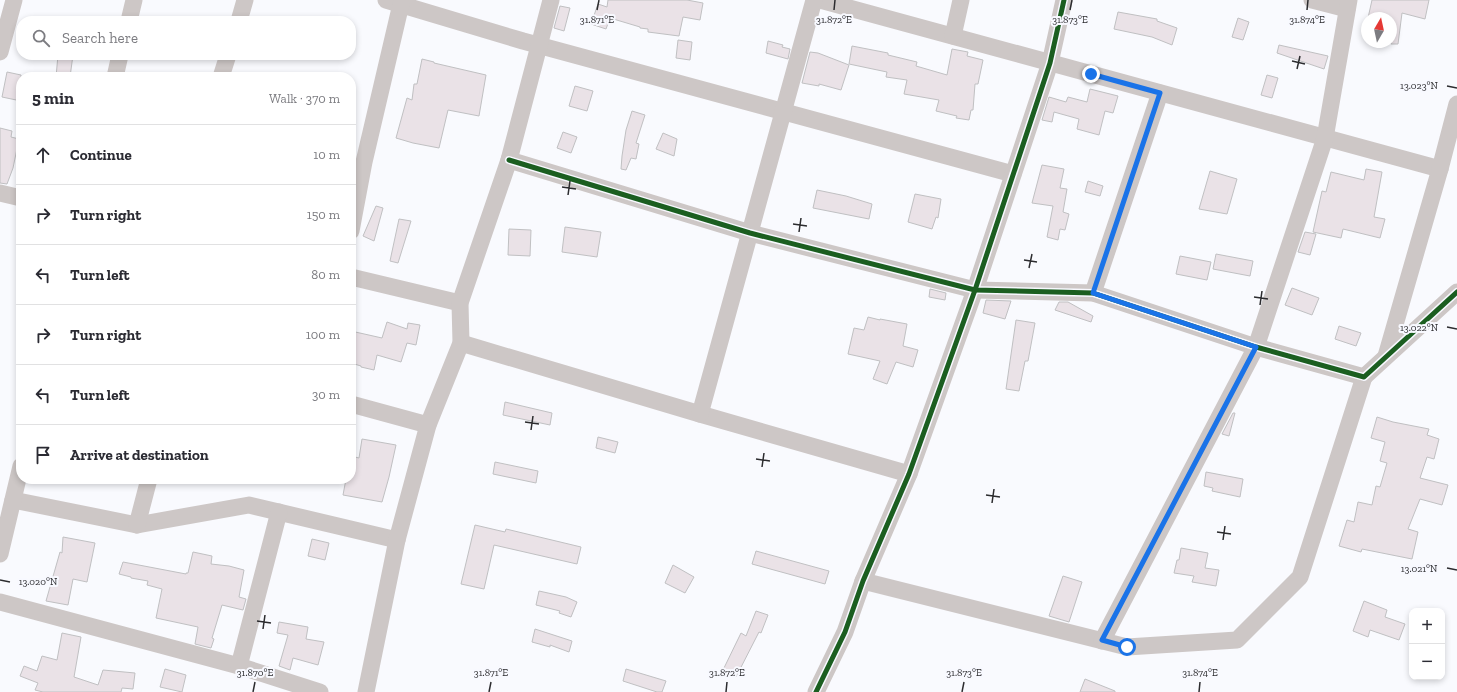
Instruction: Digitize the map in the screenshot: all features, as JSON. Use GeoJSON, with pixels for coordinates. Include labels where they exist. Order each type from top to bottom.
{"type":"FeatureCollection","features":[{"type":"Feature","properties":{"kind":"street"},"geometry":{"type":"LineString","coordinates":[[0,52],[14,0]]}},
{"type":"Feature","properties":{"kind":"street"},"geometry":{"type":"LineString","coordinates":[[130,16],[134,0]]}},
{"type":"Feature","properties":{"kind":"street"},"geometry":{"type":"LineString","coordinates":[[240,16],[245,0]]}},
{"type":"Feature","properties":{"kind":"street"},"geometry":{"type":"LineString","coordinates":[[366,692],[397,540],[428,425],[461,343],[460,303],[509,160],[551,0]]}},
{"type":"Feature","properties":{"kind":"street"},"geometry":{"type":"LineString","coordinates":[[700,414],[814,0]]}},
{"type":"Feature","properties":{"kind":"street"},"geometry":{"type":"LineString","coordinates":[[820,0],[851,4],[953,36],[1440,170]]}},
{"type":"Feature","properties":{"kind":"street"},"geometry":{"type":"LineString","coordinates":[[953,36],[961,0]]}},
{"type":"Feature","properties":{"kind":"street"},"geometry":{"type":"LineString","coordinates":[[816,692],[845,632],[863,581],[909,474],[975,290],[1050,63],[1064,0]]}},
{"type":"Feature","properties":{"kind":"street"},"geometry":{"type":"LineString","coordinates":[[1102,640],[1256,347],[1325,138],[1348,5],[1312,0]]}},
{"type":"Feature","properties":{"kind":"street"},"geometry":{"type":"LineString","coordinates":[[356,180],[358,160],[393,2],[539,45],[1013,174]]}},
{"type":"Feature","properties":{"kind":"street"},"geometry":{"type":"LineString","coordinates":[[116,72],[119,60]]}},
{"type":"Feature","properties":{"kind":"street"},"geometry":{"type":"LineString","coordinates":[[223,72],[226,60]]}},
{"type":"Feature","properties":{"kind":"street"},"geometry":{"type":"LineString","coordinates":[[1093,293],[1160,93]]}},
{"type":"Feature","properties":{"kind":"street"},"geometry":{"type":"LineString","coordinates":[[1386,356],[1440,170],[1457,104]]}},
{"type":"Feature","properties":{"kind":"street"},"geometry":{"type":"LineString","coordinates":[[509,160],[750,233],[975,290],[1093,293],[1256,347],[1364,377]]}},
{"type":"Feature","properties":{"kind":"street"},"geometry":{"type":"LineString","coordinates":[[0,193],[16,197]]}},
{"type":"Feature","properties":{"kind":"street"},"geometry":{"type":"LineString","coordinates":[[356,278],[460,303]]}},
{"type":"Feature","properties":{"kind":"street"},"geometry":{"type":"LineString","coordinates":[[863,581],[1127,647],[1237,640],[1300,577],[1364,377],[1457,292]]}},
{"type":"Feature","properties":{"kind":"street"},"geometry":{"type":"LineString","coordinates":[[461,343],[909,474]]}},
{"type":"Feature","properties":{"kind":"street"},"geometry":{"type":"LineString","coordinates":[[356,405],[428,425]]}},
{"type":"Feature","properties":{"kind":"street"},"geometry":{"type":"LineString","coordinates":[[0,554],[17,484]]}},
{"type":"Feature","properties":{"kind":"street"},"geometry":{"type":"LineString","coordinates":[[137,525],[148,484]]}},
{"type":"Feature","properties":{"kind":"street"},"geometry":{"type":"LineString","coordinates":[[13,500],[137,525],[250,505],[397,540]]}},
{"type":"Feature","properties":{"kind":"street"},"geometry":{"type":"LineString","coordinates":[[239,666],[279,512]]}},
{"type":"Feature","properties":{"kind":"street"},"geometry":{"type":"LineString","coordinates":[[0,602],[239,666],[320,692]]}},
{"type":"Feature","properties":{"kind":"building"},"geometry":{"type":"Polygon","coordinates":[[[608,0],[687,0],[703,3],[700,20],[683,17],[679,36],[648,32],[648,29],[640,28],[610,18],[606,29],[591,24],[598,4],[607,7],[608,0]]]}},
{"type":"Feature","properties":{"kind":"building"},"geometry":{"type":"Polygon","coordinates":[[[1372,0],[1429,0],[1425,19],[1402,13],[1398,44],[1397,12],[1369,12],[1372,0]]]}},
{"type":"Feature","properties":{"kind":"building"},"geometry":{"type":"Polygon","coordinates":[[[560,6],[570,8],[564,31],[554,28],[560,6]]]}},
{"type":"Feature","properties":{"kind":"building"},"geometry":{"type":"Polygon","coordinates":[[[1118,12],[1157,19],[1157,21],[1177,28],[1172,45],[1152,37],[1114,29],[1118,12]]]}},
{"type":"Feature","properties":{"kind":"building"},"geometry":{"type":"Polygon","coordinates":[[[1238,18],[1249,22],[1243,40],[1232,37],[1238,18]]]}},
{"type":"Feature","properties":{"kind":"building"},"geometry":{"type":"Polygon","coordinates":[[[678,40],[692,42],[690,60],[676,58],[678,40]]]}},
{"type":"Feature","properties":{"kind":"building"},"geometry":{"type":"Polygon","coordinates":[[[768,41],[783,45],[782,47],[790,49],[788,59],[766,53],[768,41]]]}},
{"type":"Feature","properties":{"kind":"building"},"geometry":{"type":"Polygon","coordinates":[[[1279,45],[1328,56],[1324,69],[1277,53],[1279,45]]]}},
{"type":"Feature","properties":{"kind":"building"},"geometry":{"type":"Polygon","coordinates":[[[852,46],[888,53],[888,55],[917,62],[916,66],[947,75],[952,49],[968,52],[967,56],[983,60],[978,84],[975,84],[973,110],[971,110],[969,120],[956,118],[957,116],[936,111],[939,100],[904,94],[907,80],[886,77],[887,72],[849,64],[852,46]]]}},
{"type":"Feature","properties":{"kind":"building"},"geometry":{"type":"Polygon","coordinates":[[[810,52],[818,53],[849,65],[841,90],[819,84],[819,86],[802,83],[810,52]]]}},
{"type":"Feature","properties":{"kind":"building"},"geometry":{"type":"Polygon","coordinates":[[[422,59],[486,75],[479,116],[448,110],[439,148],[396,138],[407,98],[412,100],[414,84],[417,84],[422,59]]]}},
{"type":"Feature","properties":{"kind":"building"},"geometry":{"type":"Polygon","coordinates":[[[58,60],[72,60],[71,72],[56,72],[58,60]]]}},
{"type":"Feature","properties":{"kind":"building"},"geometry":{"type":"Polygon","coordinates":[[[7,72],[16,74],[16,100],[2,97],[7,72]]]}},
{"type":"Feature","properties":{"kind":"building"},"geometry":{"type":"Polygon","coordinates":[[[1267,75],[1278,78],[1272,98],[1261,95],[1267,75]]]}},
{"type":"Feature","properties":{"kind":"building"},"geometry":{"type":"Polygon","coordinates":[[[575,86],[593,91],[587,111],[569,106],[575,86]]]}},
{"type":"Feature","properties":{"kind":"building"},"geometry":{"type":"Polygon","coordinates":[[[1090,89],[1118,96],[1113,113],[1105,111],[1099,135],[1077,129],[1079,119],[1054,112],[1052,122],[1042,120],[1049,97],[1066,102],[1068,97],[1087,102],[1090,89]]]}},
{"type":"Feature","properties":{"kind":"building"},"geometry":{"type":"Polygon","coordinates":[[[632,111],[645,115],[636,143],[639,144],[636,159],[631,158],[626,170],[621,169],[622,156],[626,130],[632,111]]]}},
{"type":"Feature","properties":{"kind":"building"},"geometry":{"type":"Polygon","coordinates":[[[0,128],[12,131],[11,137],[16,138],[16,154],[13,168],[7,184],[0,183],[0,128]]]}},
{"type":"Feature","properties":{"kind":"building"},"geometry":{"type":"Polygon","coordinates":[[[563,132],[577,137],[571,153],[557,148],[563,132]]]}},
{"type":"Feature","properties":{"kind":"building"},"geometry":{"type":"Polygon","coordinates":[[[663,133],[677,139],[674,156],[656,149],[663,133]]]}},
{"type":"Feature","properties":{"kind":"building"},"geometry":{"type":"Polygon","coordinates":[[[1042,165],[1064,169],[1060,188],[1067,189],[1063,212],[1069,214],[1065,230],[1060,229],[1058,240],[1047,237],[1053,206],[1032,203],[1042,165]]]}},
{"type":"Feature","properties":{"kind":"building"},"geometry":{"type":"Polygon","coordinates":[[[1366,169],[1382,172],[1374,217],[1385,219],[1380,238],[1343,229],[1341,238],[1313,232],[1322,191],[1326,192],[1331,172],[1364,180],[1366,169]]]}},
{"type":"Feature","properties":{"kind":"building"},"geometry":{"type":"Polygon","coordinates":[[[1210,171],[1237,179],[1227,214],[1199,209],[1210,171]]]}},
{"type":"Feature","properties":{"kind":"building"},"geometry":{"type":"Polygon","coordinates":[[[1088,181],[1103,186],[1100,196],[1085,192],[1088,181]]]}},
{"type":"Feature","properties":{"kind":"building"},"geometry":{"type":"Polygon","coordinates":[[[817,190],[846,196],[872,204],[869,219],[813,208],[817,190]]]}},
{"type":"Feature","properties":{"kind":"building"},"geometry":{"type":"Polygon","coordinates":[[[915,194],[941,199],[938,218],[936,217],[932,229],[908,222],[915,194]]]}},
{"type":"Feature","properties":{"kind":"building"},"geometry":{"type":"Polygon","coordinates":[[[376,206],[383,208],[374,241],[363,236],[376,206]]]}},
{"type":"Feature","properties":{"kind":"building"},"geometry":{"type":"Polygon","coordinates":[[[399,219],[411,221],[398,263],[390,261],[399,219]]]}},
{"type":"Feature","properties":{"kind":"building"},"geometry":{"type":"Polygon","coordinates":[[[565,227],[601,232],[597,257],[562,252],[565,227]]]}},
{"type":"Feature","properties":{"kind":"building"},"geometry":{"type":"Polygon","coordinates":[[[509,229],[531,230],[530,256],[508,255],[509,229]]]}},
{"type":"Feature","properties":{"kind":"building"},"geometry":{"type":"Polygon","coordinates":[[[1305,232],[1316,234],[1310,255],[1298,252],[1305,232]]]}},
{"type":"Feature","properties":{"kind":"building"},"geometry":{"type":"Polygon","coordinates":[[[1216,254],[1253,261],[1250,276],[1213,269],[1216,254]]]}},
{"type":"Feature","properties":{"kind":"building"},"geometry":{"type":"Polygon","coordinates":[[[1180,256],[1211,262],[1207,280],[1176,274],[1180,256]]]}},
{"type":"Feature","properties":{"kind":"building"},"geometry":{"type":"Polygon","coordinates":[[[1292,288],[1319,298],[1312,315],[1285,305],[1292,288]]]}},
{"type":"Feature","properties":{"kind":"building"},"geometry":{"type":"Polygon","coordinates":[[[930,289],[946,293],[945,300],[929,297],[930,289]]]}},
{"type":"Feature","properties":{"kind":"building"},"geometry":{"type":"Polygon","coordinates":[[[986,300],[1011,301],[1005,319],[983,313],[986,300]]]}},
{"type":"Feature","properties":{"kind":"building"},"geometry":{"type":"Polygon","coordinates":[[[1059,302],[1068,302],[1093,316],[1091,322],[1055,310],[1059,302]]]}},
{"type":"Feature","properties":{"kind":"building"},"geometry":{"type":"Polygon","coordinates":[[[868,317],[907,324],[903,346],[918,350],[913,367],[896,362],[887,384],[873,379],[880,361],[848,354],[854,328],[864,330],[868,317]]]}},
{"type":"Feature","properties":{"kind":"building"},"geometry":{"type":"Polygon","coordinates":[[[1016,320],[1035,323],[1028,361],[1025,361],[1019,391],[1006,389],[1016,320]]]}},
{"type":"Feature","properties":{"kind":"building"},"geometry":{"type":"Polygon","coordinates":[[[387,322],[407,329],[408,323],[420,325],[416,345],[407,343],[401,362],[377,355],[374,370],[356,364],[356,332],[382,338],[387,322]]]}},
{"type":"Feature","properties":{"kind":"building"},"geometry":{"type":"Polygon","coordinates":[[[1339,326],[1361,333],[1356,346],[1335,339],[1339,326]]]}},
{"type":"Feature","properties":{"kind":"building"},"geometry":{"type":"Polygon","coordinates":[[[505,402],[552,413],[550,425],[503,415],[505,402]]]}},
{"type":"Feature","properties":{"kind":"building"},"geometry":{"type":"Polygon","coordinates":[[[1233,413],[1235,413],[1229,436],[1222,434],[1233,413]]]}},
{"type":"Feature","properties":{"kind":"building"},"geometry":{"type":"Polygon","coordinates":[[[1377,417],[1393,422],[1429,429],[1427,435],[1439,439],[1434,459],[1427,457],[1420,478],[1448,485],[1442,505],[1420,499],[1408,529],[1418,532],[1412,559],[1362,549],[1361,552],[1339,546],[1347,520],[1354,522],[1358,502],[1372,505],[1376,486],[1380,487],[1387,463],[1380,461],[1385,442],[1371,438],[1377,417]]]}},
{"type":"Feature","properties":{"kind":"building"},"geometry":{"type":"Polygon","coordinates":[[[598,437],[618,442],[615,453],[596,448],[598,437]]]}},
{"type":"Feature","properties":{"kind":"building"},"geometry":{"type":"Polygon","coordinates":[[[362,439],[396,445],[382,502],[343,495],[345,484],[356,484],[356,457],[359,458],[362,439]]]}},
{"type":"Feature","properties":{"kind":"building"},"geometry":{"type":"Polygon","coordinates":[[[495,462],[538,471],[536,483],[493,474],[495,462]]]}},
{"type":"Feature","properties":{"kind":"building"},"geometry":{"type":"Polygon","coordinates":[[[1206,472],[1243,479],[1240,497],[1212,491],[1213,488],[1204,486],[1206,472]]]}},
{"type":"Feature","properties":{"kind":"building"},"geometry":{"type":"Polygon","coordinates":[[[475,525],[505,532],[506,529],[581,547],[577,564],[494,545],[484,589],[461,584],[475,525]]]}},
{"type":"Feature","properties":{"kind":"building"},"geometry":{"type":"Polygon","coordinates":[[[63,537],[95,543],[87,582],[73,579],[68,605],[46,601],[60,552],[62,553],[63,537]]]}},
{"type":"Feature","properties":{"kind":"building"},"geometry":{"type":"Polygon","coordinates":[[[312,539],[329,543],[325,560],[308,556],[312,539]]]}},
{"type":"Feature","properties":{"kind":"building"},"geometry":{"type":"Polygon","coordinates":[[[1181,548],[1208,553],[1205,568],[1219,570],[1216,586],[1192,582],[1194,576],[1174,573],[1177,560],[1179,560],[1181,548]]]}},
{"type":"Feature","properties":{"kind":"building"},"geometry":{"type":"Polygon","coordinates":[[[756,551],[829,571],[825,584],[752,564],[756,551]]]}},
{"type":"Feature","properties":{"kind":"building"},"geometry":{"type":"Polygon","coordinates":[[[193,552],[212,556],[211,564],[229,566],[244,570],[239,597],[246,599],[243,610],[222,605],[212,638],[214,639],[211,648],[195,644],[198,627],[156,618],[162,589],[147,585],[148,581],[119,574],[123,562],[186,574],[188,573],[193,552]]]}},
{"type":"Feature","properties":{"kind":"building"},"geometry":{"type":"Polygon","coordinates":[[[673,565],[694,577],[685,593],[665,583],[673,565]]]}},
{"type":"Feature","properties":{"kind":"building"},"geometry":{"type":"Polygon","coordinates":[[[1063,576],[1082,582],[1069,622],[1049,616],[1063,576]]]}},
{"type":"Feature","properties":{"kind":"building"},"geometry":{"type":"Polygon","coordinates":[[[539,591],[566,597],[577,602],[571,617],[559,613],[560,611],[536,605],[539,591]]]}},
{"type":"Feature","properties":{"kind":"building"},"geometry":{"type":"Polygon","coordinates":[[[1364,601],[1387,610],[1385,617],[1405,624],[1399,640],[1370,630],[1368,637],[1353,631],[1364,601]]]}},
{"type":"Feature","properties":{"kind":"building"},"geometry":{"type":"Polygon","coordinates":[[[756,611],[768,615],[761,633],[759,632],[736,677],[723,670],[741,633],[746,636],[756,611]]]}},
{"type":"Feature","properties":{"kind":"building"},"geometry":{"type":"Polygon","coordinates":[[[279,622],[308,627],[306,639],[324,642],[318,665],[293,658],[290,670],[279,666],[288,635],[277,633],[279,622]]]}},
{"type":"Feature","properties":{"kind":"building"},"geometry":{"type":"Polygon","coordinates":[[[535,629],[572,641],[569,652],[550,645],[550,647],[532,642],[535,629]]]}},
{"type":"Feature","properties":{"kind":"building"},"geometry":{"type":"Polygon","coordinates":[[[62,633],[81,637],[74,677],[98,685],[103,670],[135,673],[133,689],[122,688],[121,692],[43,692],[35,690],[38,683],[20,676],[24,666],[37,671],[42,656],[57,660],[62,633]]]}},
{"type":"Feature","properties":{"kind":"building"},"geometry":{"type":"Polygon","coordinates":[[[165,669],[186,675],[182,692],[160,687],[165,669]]]}},
{"type":"Feature","properties":{"kind":"building"},"geometry":{"type":"Polygon","coordinates":[[[626,669],[666,681],[662,692],[657,692],[623,681],[626,669]]]}},
{"type":"Feature","properties":{"kind":"building"},"geometry":{"type":"Polygon","coordinates":[[[1085,679],[1115,691],[1115,692],[1080,692],[1085,679]]]}},
{"type":"Feature","properties":{"kind":"cycle path"},"geometry":{"type":"LineString","coordinates":[[816,692],[845,632],[863,581],[909,474],[975,290],[1050,63],[1064,0]]}},
{"type":"Feature","properties":{"kind":"cycle path"},"geometry":{"type":"LineString","coordinates":[[509,160],[750,233],[975,290],[1093,293],[1256,347],[1364,377],[1457,292]]}},
{"type":"Feature","properties":{"kind":"route"},"geometry":{"type":"LineString","coordinates":[[1091,74],[1160,93],[1093,293],[1256,347],[1102,640],[1127,647]]}}]}
